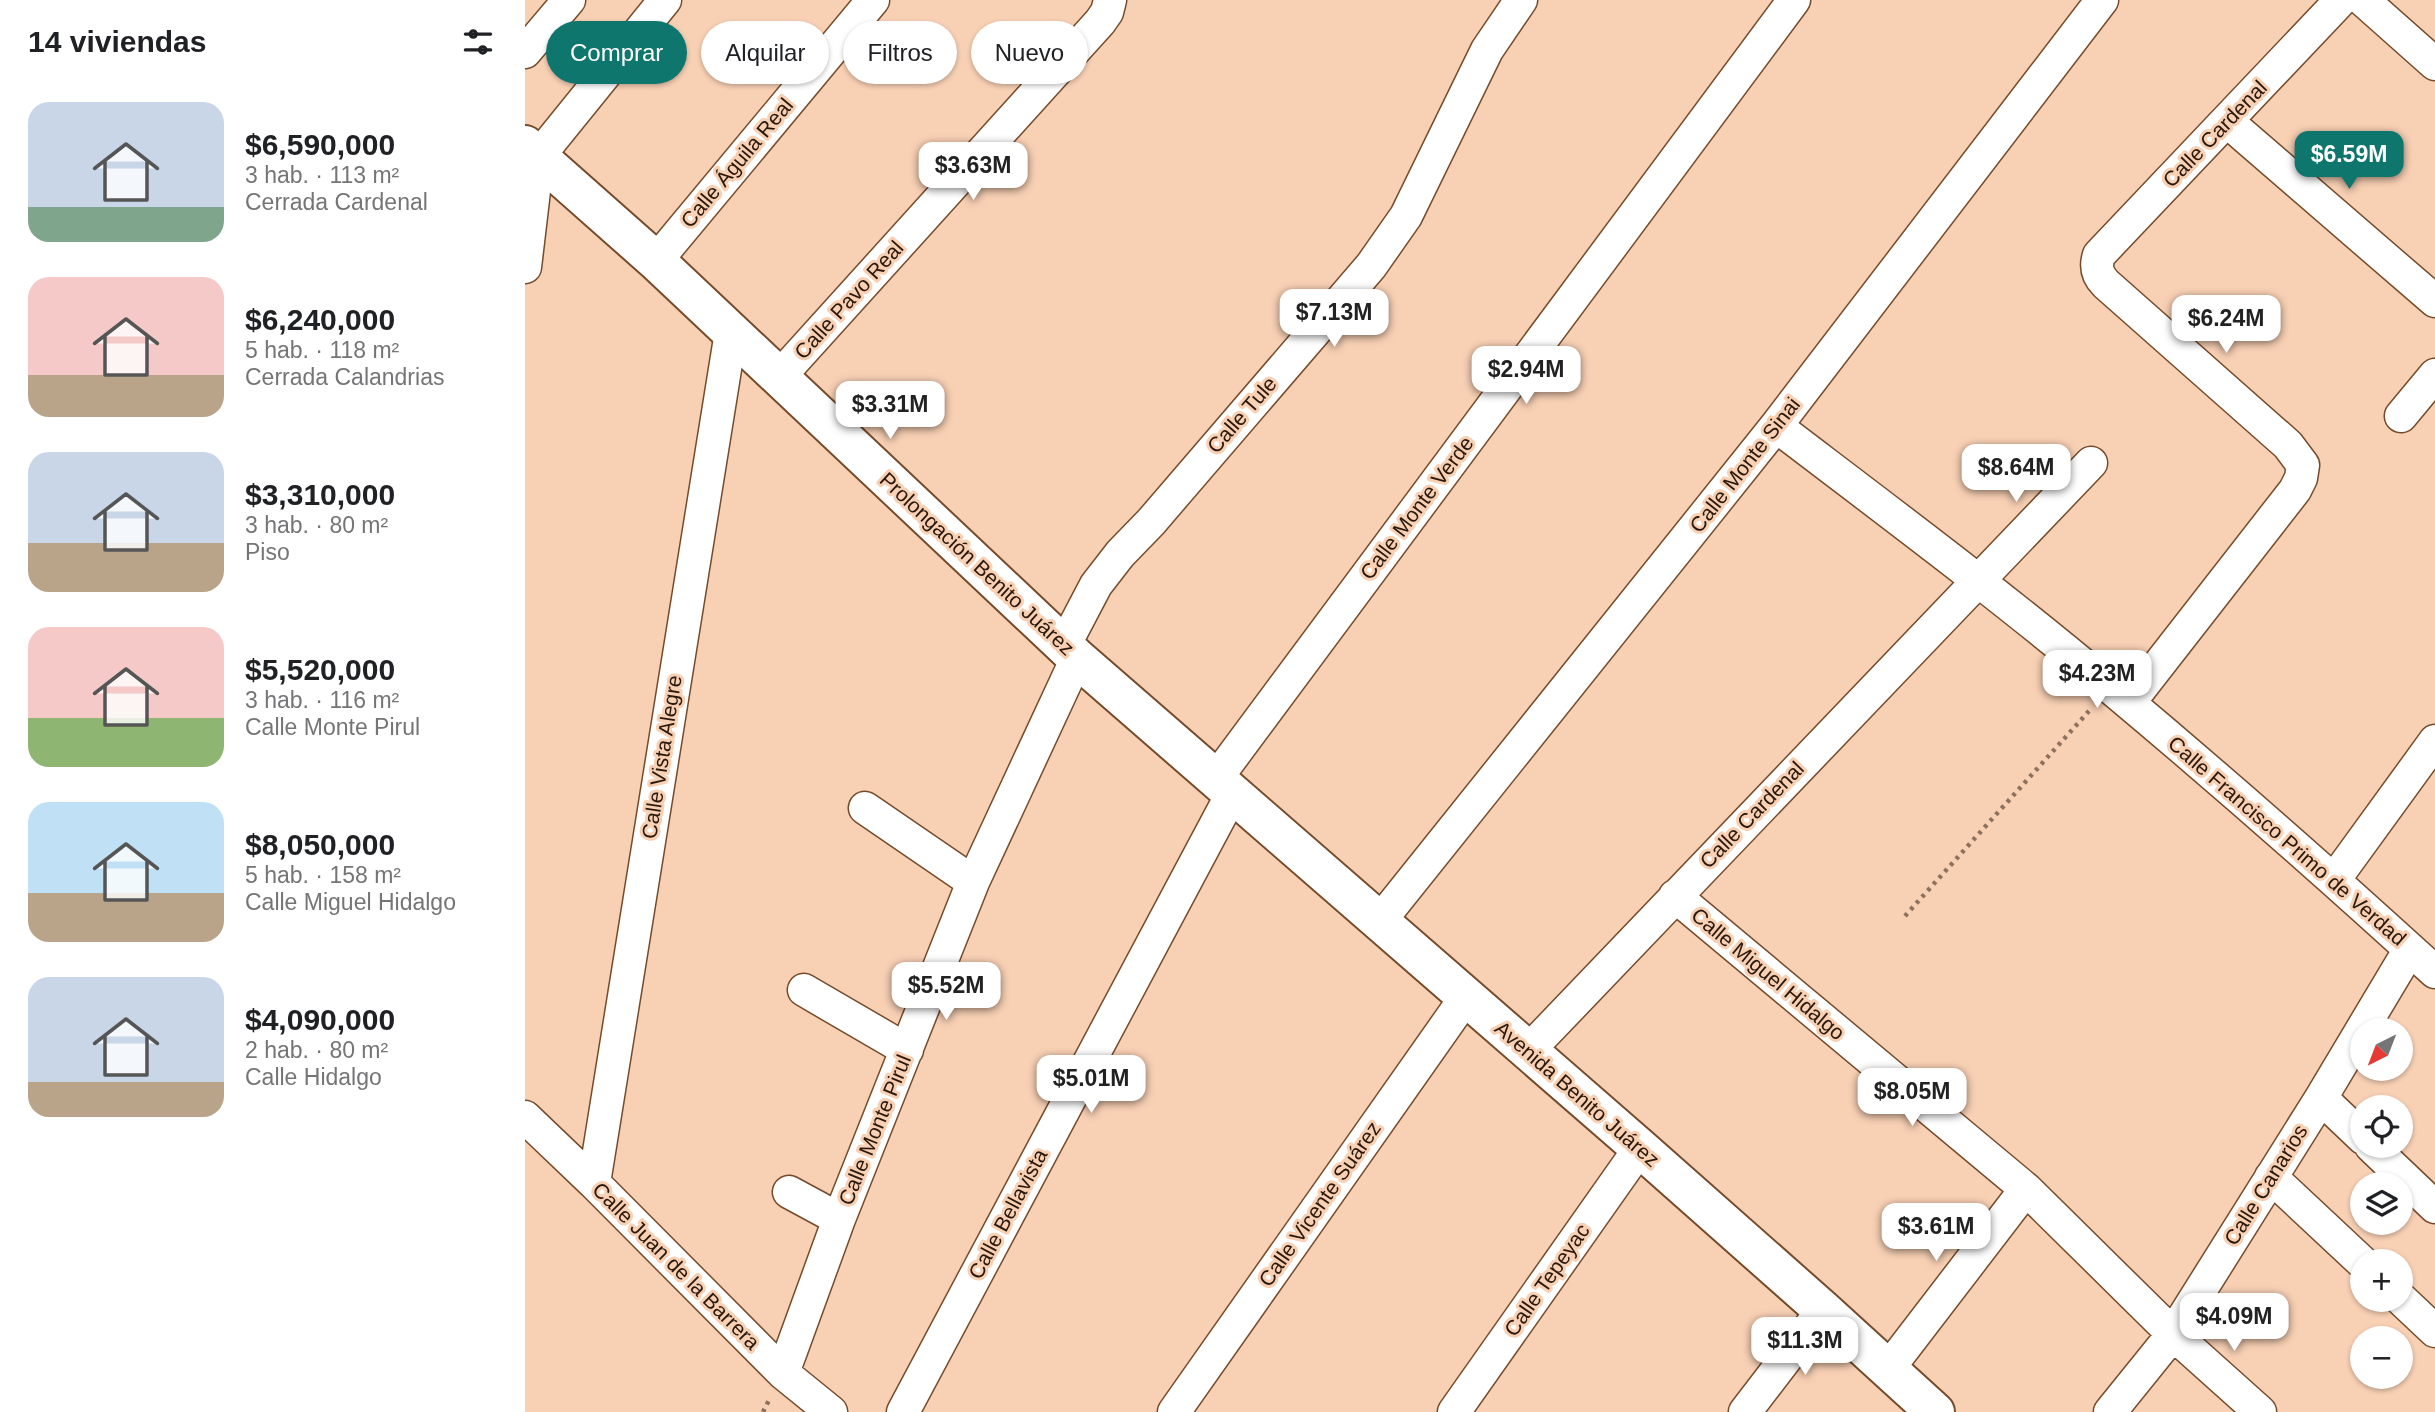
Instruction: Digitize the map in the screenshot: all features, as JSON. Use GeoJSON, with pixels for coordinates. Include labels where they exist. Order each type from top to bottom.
{"type":"FeatureCollection","features":[{"type":"Feature","properties":{"kind":"main road","name":"Prolongación Benito Juárez"},"geometry":{"type":"LineString","coordinates":[[531,151],[656,261],[1070,652],[1224,787]]}},
{"type":"Feature","properties":{"kind":"main road","name":"Avenida Benito Juárez"},"geometry":{"type":"LineString","coordinates":[[1224,787],[1640,1148],[1934,1412]]}},
{"type":"Feature","properties":{"kind":"street"},"geometry":{"type":"LineString","coordinates":[[525,52],[569,0]]}},
{"type":"Feature","properties":{"kind":"street"},"geometry":{"type":"LineString","coordinates":[[525,267],[531,151],[666,0]]}},
{"type":"Feature","properties":{"kind":"street","name":"Calle Águila Real"},"geometry":{"type":"LineString","coordinates":[[656,261],[873,0]]}},
{"type":"Feature","properties":{"kind":"street","name":"Calle Pavo Real"},"geometry":{"type":"LineString","coordinates":[[779,377],[1100,22],[1107,12],[1110,0]]}},
{"type":"Feature","properties":{"kind":"street","name":"Calle Tule"},"geometry":{"type":"LineString","coordinates":[[1070,652],[1096,585],[1371,266],[1406,216],[1487,50],[1521,0]]}},
{"type":"Feature","properties":{"kind":"street","name":"Calle Monte Verde"},"geometry":{"type":"LineString","coordinates":[[1224,787],[1794,0]]}},
{"type":"Feature","properties":{"kind":"street","name":"Calle Monte Sinai"},"geometry":{"type":"LineString","coordinates":[[1379,922],[1776,426],[2102,0]]}},
{"type":"Feature","properties":{"kind":"street","name":"Calle Cardenal"},"geometry":{"type":"LineString","coordinates":[[2120,695],[2295,489],[2301,478],[2303,465],[2288,445],[2106,284],[2097,271],[2099,255],[2341,0]]}},
{"type":"Feature","properties":{"kind":"street"},"geometry":{"type":"LineString","coordinates":[[2363,0],[2435,64]]}},
{"type":"Feature","properties":{"kind":"street"},"geometry":{"type":"LineString","coordinates":[[2228,122],[2435,301]]}},
{"type":"Feature","properties":{"kind":"street","name":"Calle Vista Alegre"},"geometry":{"type":"LineString","coordinates":[[594,1183],[731,332]]}},
{"type":"Feature","properties":{"kind":"street"},"geometry":{"type":"LineString","coordinates":[[2401,416],[2435,375]]}},
{"type":"Feature","properties":{"kind":"street","name":"Calle Francisco Primo de Verdad"},"geometry":{"type":"LineString","coordinates":[[1776,426],[1978,581],[2120,695],[2334,880],[2435,972]]}},
{"type":"Feature","properties":{"kind":"street","name":"Calle Cardenal"},"geometry":{"type":"LineString","coordinates":[[1528,1051],[2091,463]]}},
{"type":"Feature","properties":{"kind":"street","name":"Calle Monte Pirul"},"geometry":{"type":"LineString","coordinates":[[783,1373],[839,1219],[972,882],[1070,652]]}},
{"type":"Feature","properties":{"kind":"street"},"geometry":{"type":"LineString","coordinates":[[2334,880],[2435,741]]}},
{"type":"Feature","properties":{"kind":"street","name":"Calle Bellavista"},"geometry":{"type":"LineString","coordinates":[[903,1412],[1224,787]]}},
{"type":"Feature","properties":{"kind":"street"},"geometry":{"type":"LineString","coordinates":[[865,808],[972,882]]}},
{"type":"Feature","properties":{"kind":"street","name":"Calle Miguel Hidalgo"},"geometry":{"type":"LineString","coordinates":[[1675,896],[2026,1189],[2173,1334],[2260,1412]]}},
{"type":"Feature","properties":{"kind":"street","name":"Calle Canarios"},"geometry":{"type":"LineString","coordinates":[[2110,1412],[2173,1334],[2321,1098],[2410,949]]}},
{"type":"Feature","properties":{"kind":"street"},"geometry":{"type":"LineString","coordinates":[[804,990],[907,1050]]}},
{"type":"Feature","properties":{"kind":"street","name":"Calle Vicente Suárez"},"geometry":{"type":"LineString","coordinates":[[1174,1412],[1466,997]]}},
{"type":"Feature","properties":{"kind":"street"},"geometry":{"type":"LineString","coordinates":[[2321,1098],[2350,1126]]}},
{"type":"Feature","properties":{"kind":"street","name":"Calle Juan de la Barrera"},"geometry":{"type":"LineString","coordinates":[[525,1117],[783,1373],[831,1412]]}},
{"type":"Feature","properties":{"kind":"street","name":"Calle Tepeyac"},"geometry":{"type":"LineString","coordinates":[[1454,1412],[1640,1148]]}},
{"type":"Feature","properties":{"kind":"street"},"geometry":{"type":"LineString","coordinates":[[2384,1158],[2435,1207]]}},
{"type":"Feature","properties":{"kind":"street"},"geometry":{"type":"LineString","coordinates":[[2271,1177],[2350,1251]]}},
{"type":"Feature","properties":{"kind":"street"},"geometry":{"type":"LineString","coordinates":[[1888,1369],[2026,1189]]}},
{"type":"Feature","properties":{"kind":"street"},"geometry":{"type":"LineString","coordinates":[[789,1192],[839,1219]]}},
{"type":"Feature","properties":{"kind":"street"},"geometry":{"type":"LineString","coordinates":[[1745,1412],[1823,1310]]}},
{"type":"Feature","properties":{"kind":"street"},"geometry":{"type":"LineString","coordinates":[[2413,1310],[2435,1331]]}},
{"type":"Feature","properties":{"kind":"path"},"geometry":{"type":"LineString","coordinates":[[1905,916],[2120,695]]}}]}
